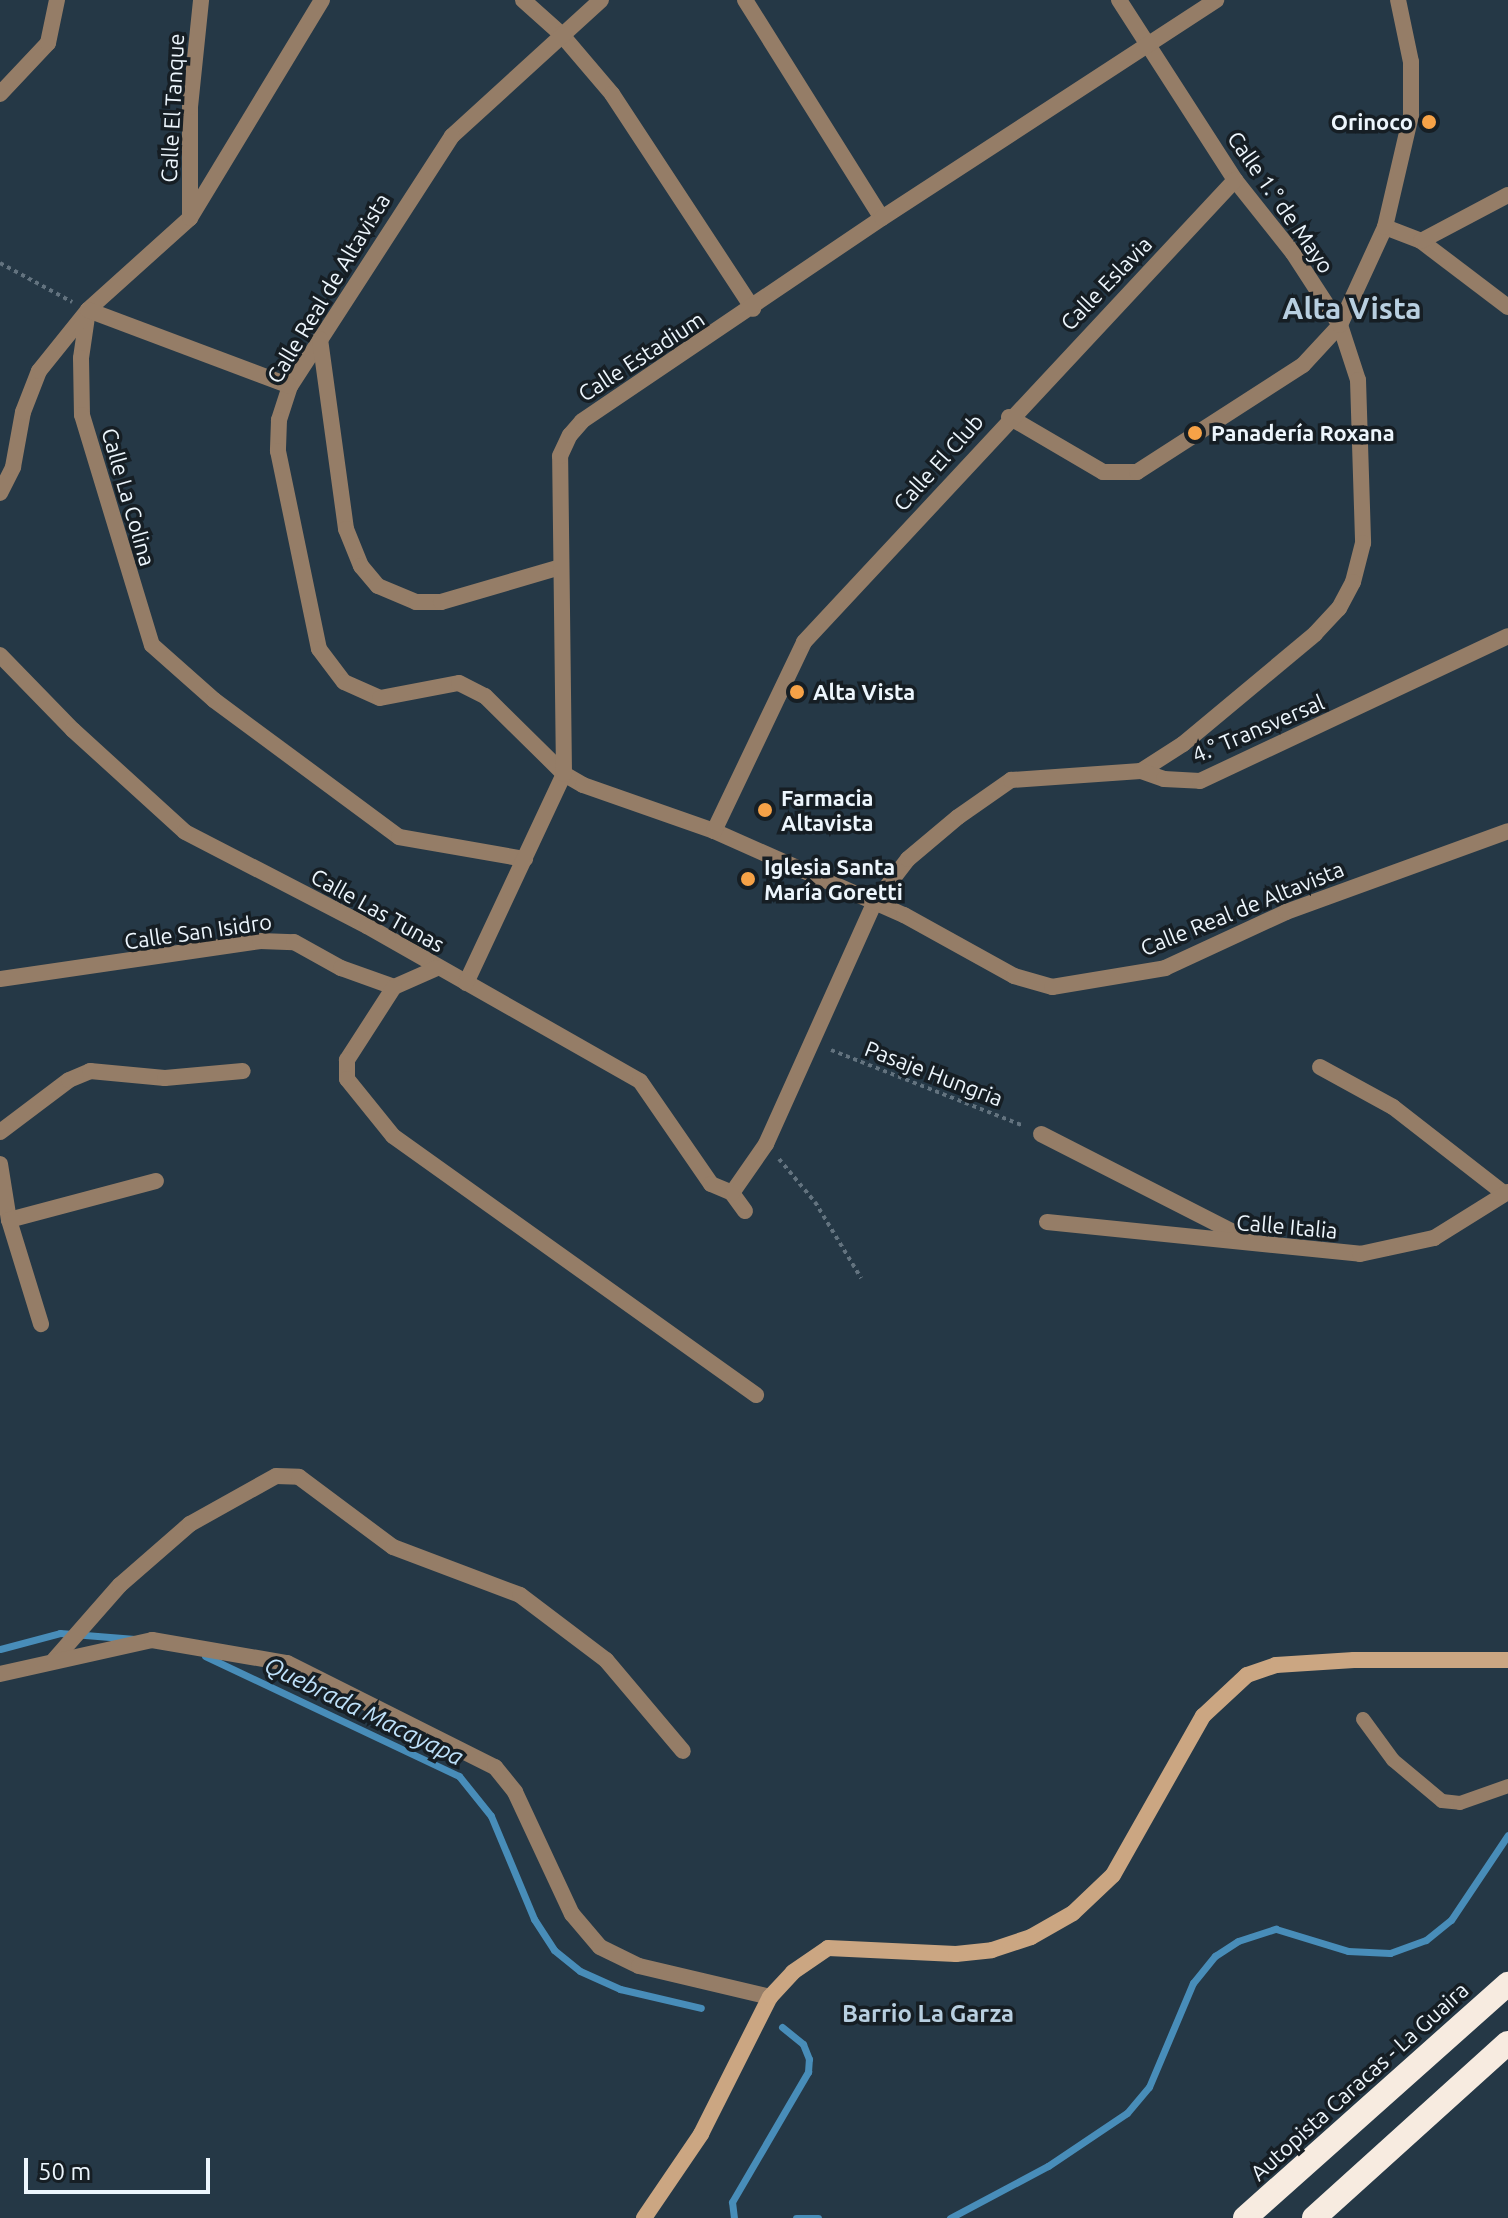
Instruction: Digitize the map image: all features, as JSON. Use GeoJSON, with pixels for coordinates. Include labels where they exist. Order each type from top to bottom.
{"type":"FeatureCollection","features":[{"type":"Feature","properties":{"kind":"highway","name":"Autopista Caracas - La Guaira"},"geometry":{"type":"LineString","coordinates":[[1245,2218],[1508,1984]]}},
{"type":"Feature","properties":{"kind":"highway"},"geometry":{"type":"LineString","coordinates":[[1314,2218],[1508,2043]]}},
{"type":"Feature","properties":{"kind":"main road"},"geometry":{"type":"LineString","coordinates":[[644,2218],[701,2134],[770,1997],[793,1972],[828,1948],[956,1954],[992,1950],[1031,1937],[1073,1913],[1113,1875],[1203,1716],[1247,1675],[1276,1665],[1338,1661],[1508,1660]]}},
{"type":"Feature","properties":{"kind":"street"},"geometry":{"type":"LineString","coordinates":[[0,94],[48,43],[57,0]]}},
{"type":"Feature","properties":{"kind":"street","name":"Calle El Tanque"},"geometry":{"type":"LineString","coordinates":[[190,218],[190,107],[201,0]]}},
{"type":"Feature","properties":{"kind":"street"},"geometry":{"type":"LineString","coordinates":[[0,493],[13,467],[23,412],[39,371],[88,310],[190,218],[322,0]]}},
{"type":"Feature","properties":{"kind":"street"},"geometry":{"type":"LineString","coordinates":[[523,0],[561,34],[612,94],[753,309]]}},
{"type":"Feature","properties":{"kind":"street","name":"Calle Real de Altavista"},"geometry":{"type":"LineString","coordinates":[[601,0],[452,136],[290,386],[279,420],[278,451],[319,649],[344,682],[380,698],[459,683],[485,696],[564,774],[714,831],[875,902],[1014,976],[1052,987],[1082,985],[1165,968],[1286,912],[1508,831]]}},
{"type":"Feature","properties":{"kind":"street"},"geometry":{"type":"LineString","coordinates":[[745,0],[882,218]]}},
{"type":"Feature","properties":{"kind":"street","name":"Calle 1.° de Mayo"},"geometry":{"type":"LineString","coordinates":[[1119,0],[1152,46],[1235,180],[1293,253],[1340,325],[1358,380],[1363,543],[1353,582],[1339,608],[1315,634],[1183,744],[1141,771]]}},
{"type":"Feature","properties":{"kind":"street","name":"Calle Estadium"},"geometry":{"type":"LineString","coordinates":[[466,983],[564,774],[560,456],[570,435],[582,421],[753,309],[882,218],[1152,46],[1216,0]]}},
{"type":"Feature","properties":{"kind":"street","name":"Calle El Club"},"geometry":{"type":"LineString","coordinates":[[714,831],[804,642],[1009,417],[1103,472],[1137,472],[1303,365],[1340,325],[1385,227],[1411,115],[1411,62],[1398,0]]}},
{"type":"Feature","properties":{"kind":"street","name":"Calle Eslavia"},"geometry":{"type":"LineString","coordinates":[[1009,417],[1235,180]]}},
{"type":"Feature","properties":{"kind":"street"},"geometry":{"type":"LineString","coordinates":[[1421,241],[1508,195]]}},
{"type":"Feature","properties":{"kind":"street"},"geometry":{"type":"LineString","coordinates":[[1385,227],[1421,241],[1508,307]]}},
{"type":"Feature","properties":{"kind":"street"},"geometry":{"type":"LineString","coordinates":[[88,310],[290,386]]}},
{"type":"Feature","properties":{"kind":"street","name":"Calle La Colina"},"geometry":{"type":"LineString","coordinates":[[88,310],[81,358],[82,415],[152,645],[214,700],[399,837],[525,859]]}},
{"type":"Feature","properties":{"kind":"street"},"geometry":{"type":"LineString","coordinates":[[320,339],[346,529],[361,566],[378,586],[416,602],[441,602],[561,567]]}},
{"type":"Feature","properties":{"kind":"street","name":"4.° Transversal"},"geometry":{"type":"LineString","coordinates":[[732,1193],[766,1144],[816,1043],[875,902],[908,859],[1011,780],[1141,771],[1164,779],[1200,781],[1508,636]]}},
{"type":"Feature","properties":{"kind":"street","name":"Calle Las Tunas"},"geometry":{"type":"LineString","coordinates":[[0,655],[73,730],[185,832],[466,983],[640,1081],[711,1184],[732,1193]]}},
{"type":"Feature","properties":{"kind":"street","name":"Calle San Isidro"},"geometry":{"type":"LineString","coordinates":[[0,979],[260,941],[294,942],[341,968],[394,987]]}},
{"type":"Feature","properties":{"kind":"street"},"geometry":{"type":"LineString","coordinates":[[437,968],[394,987],[347,1060],[347,1079],[393,1136],[756,1395]]}},
{"type":"Feature","properties":{"kind":"street"},"geometry":{"type":"LineString","coordinates":[[1320,1067],[1393,1107],[1505,1192]]}},
{"type":"Feature","properties":{"kind":"street"},"geometry":{"type":"LineString","coordinates":[[0,1132],[69,1080],[90,1071],[165,1078],[243,1071]]}},
{"type":"Feature","properties":{"kind":"street"},"geometry":{"type":"LineString","coordinates":[[1041,1134],[1263,1247]]}},
{"type":"Feature","properties":{"kind":"street"},"geometry":{"type":"LineString","coordinates":[[0,1164],[9,1220],[41,1324]]}},
{"type":"Feature","properties":{"kind":"street"},"geometry":{"type":"LineString","coordinates":[[9,1220],[156,1181]]}},
{"type":"Feature","properties":{"kind":"street","name":"Calle Italia"},"geometry":{"type":"LineString","coordinates":[[1047,1222],[1263,1247],[1360,1254],[1434,1238],[1505,1192]]}},
{"type":"Feature","properties":{"kind":"street"},"geometry":{"type":"LineString","coordinates":[[732,1193],[745,1211]]}},
{"type":"Feature","properties":{"kind":"street"},"geometry":{"type":"LineString","coordinates":[[54,1660],[120,1585],[190,1524],[276,1476],[299,1477],[393,1547],[520,1595],[606,1660],[683,1751]]}},
{"type":"Feature","properties":{"kind":"street"},"geometry":{"type":"LineString","coordinates":[[0,1674],[152,1640],[287,1663],[495,1767],[515,1792],[572,1914],[600,1947],[639,1966],[770,1997]]}},
{"type":"Feature","properties":{"kind":"lane"},"geometry":{"type":"LineString","coordinates":[[1363,1719],[1393,1760],[1442,1801],[1460,1803],[1508,1786]]}},
{"type":"Feature","properties":{"kind":"path"},"geometry":{"type":"LineString","coordinates":[[0,263],[88,310]]}},
{"type":"Feature","properties":{"kind":"path","name":"Pasaje Hungria"},"geometry":{"type":"LineString","coordinates":[[816,1043],[1041,1134]]}},
{"type":"Feature","properties":{"kind":"path"},"geometry":{"type":"LineString","coordinates":[[766,1144],[815,1202],[861,1278]]}},
{"type":"Feature","properties":{"kind":"waterway","name":"Quebrada Macayapa"},"geometry":{"type":"LineString","coordinates":[[0,1649],[60,1633],[135,1639]]}},
{"type":"Feature","properties":{"kind":"waterway","name":"Quebrada Macayapa"},"geometry":{"type":"LineString","coordinates":[[205,1656],[459,1776],[491,1816],[534,1919],[554,1950],[580,1971],[620,1989],[701,2008]]}},
{"type":"Feature","properties":{"kind":"waterway"},"geometry":{"type":"LineString","coordinates":[[950,2218],[1048,2166],[1127,2113],[1149,2087],[1193,1983],[1215,1956],[1238,1941],[1276,1929],[1348,1951],[1390,1953],[1426,1940],[1451,1920],[1508,1835]]}},
{"type":"Feature","properties":{"kind":"waterway","name":"Quebrada Macayapa"},"geometry":{"type":"LineString","coordinates":[[734,2218],[732,2202],[808,2072],[809,2059],[803,2044],[782,2027]]}},
{"type":"Feature","properties":{"kind":"waterway","name":"Quebrada Macayapa"},"geometry":{"type":"LineString","coordinates":[[796,2218],[818,2218]]}},
{"type":"Feature","properties":{"kind":"place","name":"Orinoco"},"geometry":{"type":"Point","coordinates":[1429,122]}},
{"type":"Feature","properties":{"kind":"place","name":"Panadería Roxana"},"geometry":{"type":"Point","coordinates":[1195,433]}},
{"type":"Feature","properties":{"kind":"place","name":"Alta Vista"},"geometry":{"type":"Point","coordinates":[797,692]}},
{"type":"Feature","properties":{"kind":"place","name":"Farmacia Altavista"},"geometry":{"type":"Point","coordinates":[765,810]}},
{"type":"Feature","properties":{"kind":"place","name":"Iglesia Santa María Goretti"},"geometry":{"type":"Point","coordinates":[748,879]}},
{"type":"Feature","properties":{"kind":"district","name":"Alta Vista"},"geometry":{"type":"Point","coordinates":[1352,308]}},
{"type":"Feature","properties":{"kind":"district","name":"Barrio La Garza"},"geometry":{"type":"Point","coordinates":[928,2014]}}]}
